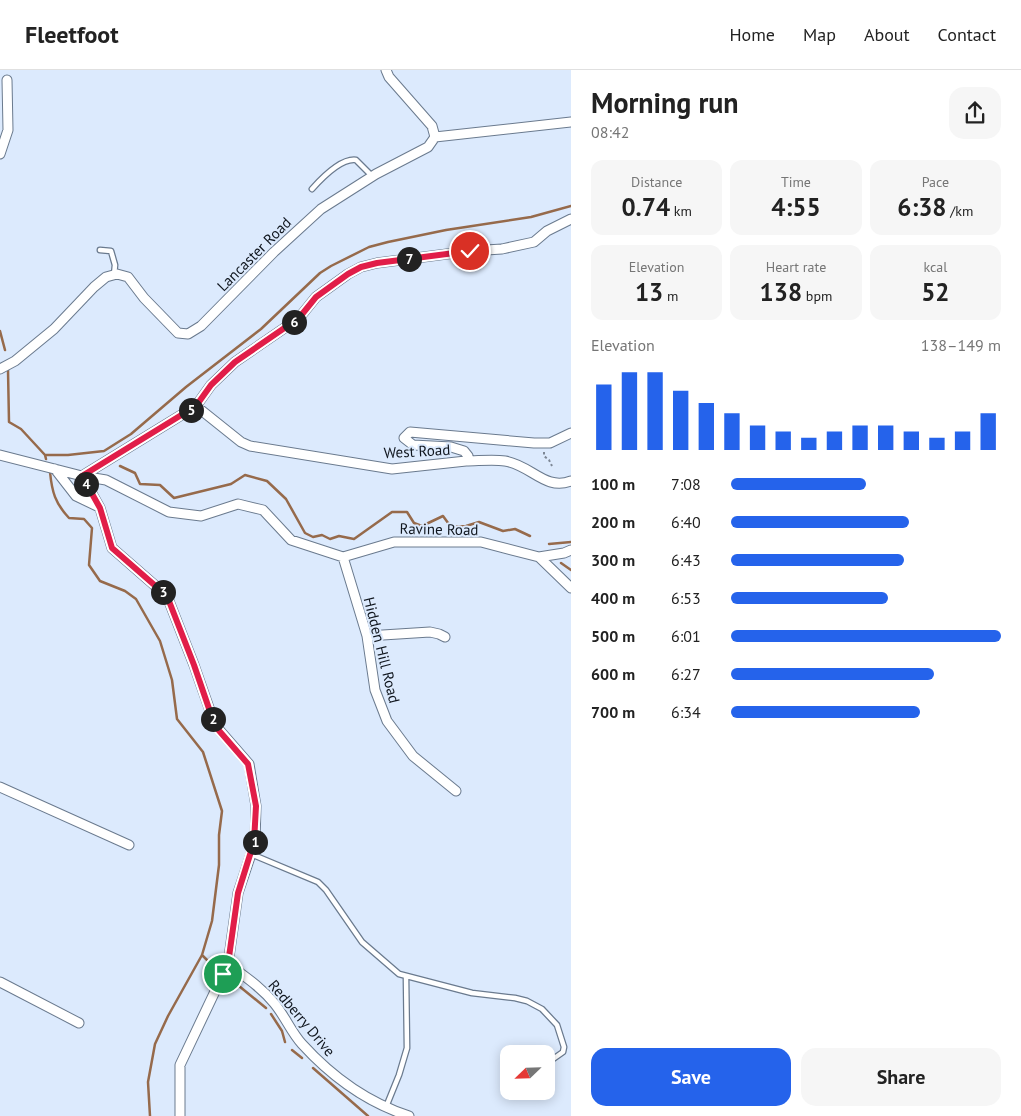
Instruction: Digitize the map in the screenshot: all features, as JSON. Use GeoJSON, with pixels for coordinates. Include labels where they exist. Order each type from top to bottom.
{"type":"FeatureCollection","features":[{"type":"Feature","properties":{"kind":"street"},"geometry":{"type":"LineString","coordinates":[[386,70],[389,77],[432,126],[434,137],[571,122]]}},
{"type":"Feature","properties":{"kind":"street"},"geometry":{"type":"LineString","coordinates":[[0,154],[8,130],[7,80]]}},
{"type":"Feature","properties":{"kind":"street","name":"Lancaster Road"},"geometry":{"type":"LineString","coordinates":[[114,275],[128,277],[144,298],[178,333],[188,334],[202,326],[274,252],[321,209],[372,176],[428,147],[434,137]]}},
{"type":"Feature","properties":{"kind":"street"},"geometry":{"type":"LineString","coordinates":[[82,476],[196,406],[211,385],[235,362],[299,318],[316,297],[361,267],[377,263],[470,251],[502,249],[534,242],[547,231],[571,219]]}},
{"type":"Feature","properties":{"kind":"street"},"geometry":{"type":"LineString","coordinates":[[0,369],[15,361],[54,328],[106,277],[114,275]]}},
{"type":"Feature","properties":{"kind":"street","name":"West Road"},"geometry":{"type":"LineString","coordinates":[[196,406],[241,442],[250,446],[392,469],[466,461],[468,456],[464,450],[451,447],[413,445],[404,438],[410,432],[545,443],[550,443],[571,433]]}},
{"type":"Feature","properties":{"kind":"street"},"geometry":{"type":"LineString","coordinates":[[0,455],[82,476],[106,480],[169,512],[201,516],[238,504],[263,510],[291,540],[343,557]]}},
{"type":"Feature","properties":{"kind":"street"},"geometry":{"type":"LineString","coordinates":[[466,461],[505,460],[521,466],[549,482],[561,485],[571,481]]}},
{"type":"Feature","properties":{"kind":"street"},"geometry":{"type":"LineString","coordinates":[[55,469],[76,496],[100,508]]}},
{"type":"Feature","properties":{"kind":"street"},"geometry":{"type":"LineString","coordinates":[[82,476],[100,508],[112,548],[167,596],[215,726],[248,764],[256,806],[254,842],[238,893],[228,964],[180,1065],[180,1116]]}},
{"type":"Feature","properties":{"kind":"street","name":"Ravine Road"},"geometry":{"type":"LineString","coordinates":[[343,557],[394,542],[481,542],[539,557],[571,588]]}},
{"type":"Feature","properties":{"kind":"street"},"geometry":{"type":"LineString","coordinates":[[539,557],[571,550]]}},
{"type":"Feature","properties":{"kind":"street","name":"Hidden Hill Road"},"geometry":{"type":"LineString","coordinates":[[343,557],[368,636],[375,690],[387,721],[413,756],[453,788]]}},
{"type":"Feature","properties":{"kind":"street"},"geometry":{"type":"LineString","coordinates":[[368,636],[430,632],[445,637]]}},
{"type":"Feature","properties":{"kind":"street"},"geometry":{"type":"LineString","coordinates":[[0,787],[129,845]]}},
{"type":"Feature","properties":{"kind":"street","name":"Redberry Drive"},"geometry":{"type":"LineString","coordinates":[[228,964],[259,986],[274,1003],[300,1043],[338,1079],[360,1095],[409,1116]]}},
{"type":"Feature","properties":{"kind":"street"},"geometry":{"type":"LineString","coordinates":[[0,982],[80,1022]]}},
{"type":"Feature","properties":{"kind":"lane"},"geometry":{"type":"LineString","coordinates":[[312,189],[327,173],[348,160],[356,160],[372,176]]}},
{"type":"Feature","properties":{"kind":"lane"},"geometry":{"type":"LineString","coordinates":[[100,250],[110,251],[115,265],[114,275]]}},
{"type":"Feature","properties":{"kind":"lane"},"geometry":{"type":"LineString","coordinates":[[251,854],[318,882],[326,890],[362,942],[399,974],[472,993],[521,1000],[542,1009],[557,1024],[564,1047],[563,1052],[555,1058]]}},
{"type":"Feature","properties":{"kind":"lane"},"geometry":{"type":"LineString","coordinates":[[386,1107],[400,1075],[406,1048],[406,976]]}},
{"type":"Feature","properties":{"kind":"path"},"geometry":{"type":"LineString","coordinates":[[545,443],[544,456],[552,466]]}},
{"type":"Feature","properties":{"kind":"waterway"},"geometry":{"type":"LineString","coordinates":[[45,455],[68,455],[104,451],[131,434],[186,387],[261,329],[320,273],[369,247],[446,230],[531,217],[571,206]]}},
{"type":"Feature","properties":{"kind":"waterway"},"geometry":{"type":"LineString","coordinates":[[0,331],[5,350]]}},
{"type":"Feature","properties":{"kind":"waterway"},"geometry":{"type":"LineString","coordinates":[[8,370],[9,422],[21,429],[45,455],[46,459]]}},
{"type":"Feature","properties":{"kind":"waterway"},"geometry":{"type":"LineString","coordinates":[[120,466],[135,473],[140,484],[160,485],[174,498],[231,484],[245,475],[267,481],[286,499],[305,533],[313,537],[322,535],[330,539],[339,536],[354,539],[392,512],[407,512],[414,523],[422,526],[443,516],[451,527],[466,526],[479,522],[503,531],[515,529],[530,536]]}},
{"type":"Feature","properties":{"kind":"waterway"},"geometry":{"type":"LineString","coordinates":[[50,472],[55,497],[64,513],[69,518],[84,519],[92,528],[89,565],[100,581],[125,591],[136,599],[160,641],[172,680],[177,719],[203,752],[222,811],[219,835],[219,865],[212,921],[202,955],[168,1016],[155,1044],[148,1082],[150,1116]]}},
{"type":"Feature","properties":{"kind":"waterway"},"geometry":{"type":"LineString","coordinates":[[549,544],[571,542]]}},
{"type":"Feature","properties":{"kind":"waterway"},"geometry":{"type":"LineString","coordinates":[[561,563],[571,570]]}},
{"type":"Feature","properties":{"kind":"waterway"},"geometry":{"type":"LineString","coordinates":[[202,955],[216,969]]}},
{"type":"Feature","properties":{"kind":"waterway"},"geometry":{"type":"LineString","coordinates":[[228,977],[266,1008]]}},
{"type":"Feature","properties":{"kind":"waterway"},"geometry":{"type":"LineString","coordinates":[[271,1014],[282,1031],[285,1042]]}},
{"type":"Feature","properties":{"kind":"waterway"},"geometry":{"type":"LineString","coordinates":[[292,1050],[302,1058]]}},
{"type":"Feature","properties":{"kind":"waterway"},"geometry":{"type":"LineString","coordinates":[[313,1068],[368,1116]]}},
{"type":"Feature","properties":{"kind":"route"},"geometry":{"type":"LineString","coordinates":[[223,974],[228,964],[238,893],[254,842],[256,806],[248,764],[215,726],[167,596],[112,548],[100,508],[82,476],[196,406],[211,385],[235,362],[299,318],[316,297],[348,274],[361,267],[377,263],[470,251]]}}]}
